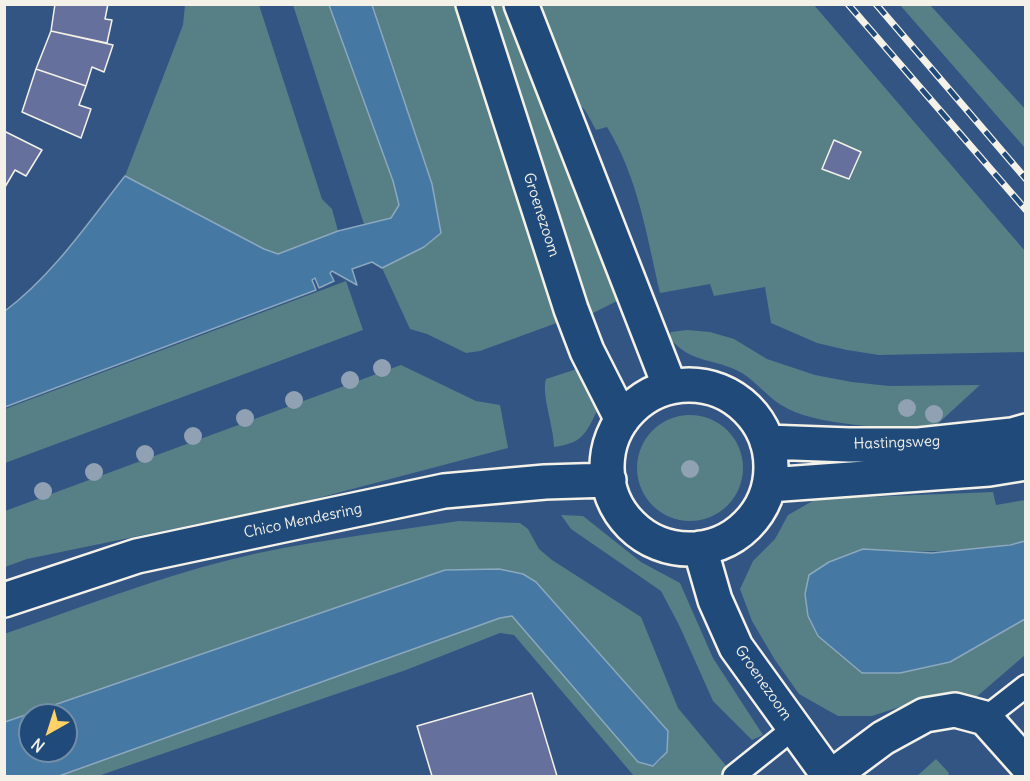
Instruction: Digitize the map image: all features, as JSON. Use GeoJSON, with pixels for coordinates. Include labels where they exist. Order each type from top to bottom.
{"type":"FeatureCollection","features":[{"type":"Feature","properties":{"kind":"street","name":"Groenezoom"},"geometry":{"type":"LineString","coordinates":[[473,4],[571,309],[587,351],[622,420]]}},
{"type":"Feature","properties":{"kind":"street"},"geometry":{"type":"LineString","coordinates":[[521,4],[670,387]]}},
{"type":"Feature","properties":{"kind":"street"},"geometry":{"type":"LineString","coordinates":[[701,386],[729,396],[753,415],[767,442],[771,463],[769,485],[760,508],[745,527],[731,537],[700,548],[679,548],[659,543],[641,533],[625,518],[615,500],[609,480],[607,465],[609,449],[622,420],[643,399],[670,387],[701,386]]}},
{"type":"Feature","properties":{"kind":"street","name":"Hastingsweg"},"geometry":{"type":"LineString","coordinates":[[767,442],[920,445],[1012,435],[1026,431]]}},
{"type":"Feature","properties":{"kind":"street","name":"Hastingsweg"},"geometry":{"type":"LineString","coordinates":[[769,485],[989,469],[1026,463]]}},
{"type":"Feature","properties":{"kind":"street","name":"Chico Mendesring"},"geometry":{"type":"LineString","coordinates":[[4,600],[137,556],[444,491],[545,482],[609,480]]}},
{"type":"Feature","properties":{"kind":"street","name":"Groenezoom"},"geometry":{"type":"LineString","coordinates":[[700,548],[715,600],[736,647],[831,777]]}},
{"type":"Feature","properties":{"kind":"street"},"geometry":{"type":"LineString","coordinates":[[831,777],[883,738],[925,716],[955,710],[986,718],[1026,764]]}},
{"type":"Feature","properties":{"kind":"lane"},"geometry":{"type":"LineString","coordinates":[[986,718],[1026,686]]}},
{"type":"Feature","properties":{"kind":"lane"},"geometry":{"type":"LineString","coordinates":[[734,777],[794,728]]}},
{"type":"Feature","properties":{"kind":"green space"},"geometry":{"type":"Polygon","coordinates":[[[185,5],[259,5],[322,199],[332,209],[338,231],[278,254],[264,249],[125,176],[183,25],[185,5]]]}},
{"type":"Feature","properties":{"kind":"green space"},"geometry":{"type":"Polygon","coordinates":[[[293,5],[329,5],[393,181],[399,205],[391,218],[364,224],[293,5]]]}},
{"type":"Feature","properties":{"kind":"green space"},"geometry":{"type":"Polygon","coordinates":[[[372,5],[461,5],[562,321],[480,351],[466,353],[427,334],[410,329],[382,268],[424,247],[372,5]]]}},
{"type":"Feature","properties":{"kind":"green space"},"geometry":{"type":"Polygon","coordinates":[[[483,5],[504,5],[617,301],[587,316],[483,5]]]}},
{"type":"Feature","properties":{"kind":"green space"},"geometry":{"type":"Polygon","coordinates":[[[534,5],[814,5],[1025,251],[1025,352],[879,355],[847,350],[817,343],[771,323],[765,287],[714,296],[710,284],[660,293],[646,229],[627,166],[607,127],[596,130],[585,110],[562,89],[534,5]]]}},
{"type":"Feature","properties":{"kind":"green space"},"geometry":{"type":"Polygon","coordinates":[[[900,5],[930,5],[1025,109],[1025,148],[900,5]]]}},
{"type":"Feature","properties":{"kind":"green space"},"geometry":{"type":"Polygon","coordinates":[[[346,281],[363,330],[5,463],[5,409],[346,281]]]}},
{"type":"Feature","properties":{"kind":"green space"},"geometry":{"type":"Polygon","coordinates":[[[687,330],[710,332],[734,339],[767,359],[815,375],[852,382],[889,386],[980,385],[931,430],[833,422],[813,418],[781,405],[742,373],[694,356],[677,346],[669,337],[671,332],[687,330]]]}},
{"type":"Feature","properties":{"kind":"green space"},"geometry":{"type":"Polygon","coordinates":[[[401,365],[476,401],[500,405],[508,448],[303,502],[27,559],[5,567],[5,511],[401,365]]]}},
{"type":"Feature","properties":{"kind":"green space"},"geometry":{"type":"Polygon","coordinates":[[[580,368],[590,382],[597,411],[582,436],[571,443],[554,447],[545,393],[546,379],[580,368]]]}},
{"type":"Feature","properties":{"kind":"green space"},"geometry":{"type":"Polygon","coordinates":[[[690,415],[710,419],[727,431],[739,448],[743,468],[739,488],[727,505],[710,517],[690,521],[670,517],[653,505],[641,488],[637,468],[641,448],[653,431],[670,419],[690,415]]]}},
{"type":"Feature","properties":{"kind":"green space"},"geometry":{"type":"Polygon","coordinates":[[[993,492],[996,505],[1025,500],[1025,541],[965,550],[863,549],[805,594],[808,616],[818,636],[950,662],[1025,619],[1025,655],[974,699],[942,693],[872,716],[838,716],[799,694],[752,621],[740,589],[753,561],[775,539],[788,515],[816,499],[993,492]]]}},
{"type":"Feature","properties":{"kind":"green space"},"geometry":{"type":"Polygon","coordinates":[[[561,515],[583,516],[641,562],[680,583],[713,658],[763,735],[752,740],[713,701],[661,591],[571,529],[561,515]]]}},
{"type":"Feature","properties":{"kind":"green space"},"geometry":{"type":"Polygon","coordinates":[[[459,521],[520,523],[528,529],[539,549],[552,560],[641,617],[678,708],[728,768],[721,776],[634,776],[514,635],[500,633],[406,670],[98,776],[59,776],[500,618],[512,616],[638,762],[654,766],[662,759],[522,574],[499,569],[445,570],[60,703],[18,703],[18,718],[5,722],[4,634],[144,585],[201,568],[257,553],[314,542],[459,521]]]}},
{"type":"Feature","properties":{"kind":"green space"},"geometry":{"type":"Polygon","coordinates":[[[936,759],[949,773],[948,776],[917,776],[936,759]]]}},
{"type":"Feature","properties":{"kind":"water"},"geometry":{"type":"Polygon","coordinates":[[[329,5],[372,5],[432,184],[441,233],[424,247],[382,268],[372,262],[352,269],[357,285],[332,271],[330,273],[334,281],[319,288],[315,278],[312,280],[316,290],[5,407],[5,311],[54,265],[125,176],[264,249],[278,254],[338,231],[391,218],[399,205],[393,181],[329,5]]]}},
{"type":"Feature","properties":{"kind":"water"},"geometry":{"type":"Polygon","coordinates":[[[1025,541],[1025,619],[950,662],[900,673],[862,673],[818,636],[808,616],[805,594],[809,575],[829,562],[863,549],[932,553],[1010,545],[1025,541]]]}},
{"type":"Feature","properties":{"kind":"water"},"geometry":{"type":"Polygon","coordinates":[[[499,569],[523,574],[536,582],[668,731],[667,752],[653,766],[638,762],[512,616],[500,618],[59,776],[5,776],[5,722],[18,718],[18,763],[78,763],[78,703],[60,703],[445,570],[499,569]]]}},
{"type":"Feature","properties":{"kind":"building"},"geometry":{"type":"Polygon","coordinates":[[[55,4],[108,4],[105,19],[112,20],[107,43],[51,31],[55,4]]]}},
{"type":"Feature","properties":{"kind":"building"},"geometry":{"type":"Polygon","coordinates":[[[51,31],[113,45],[104,72],[92,67],[86,86],[36,69],[51,31]]]}},
{"type":"Feature","properties":{"kind":"building"},"geometry":{"type":"Polygon","coordinates":[[[36,69],[86,86],[79,105],[91,109],[81,138],[22,112],[36,69]]]}},
{"type":"Feature","properties":{"kind":"building"},"geometry":{"type":"Polygon","coordinates":[[[4,131],[42,150],[26,176],[15,170],[5,187],[4,131]]]}},
{"type":"Feature","properties":{"kind":"building"},"geometry":{"type":"Polygon","coordinates":[[[834,140],[861,152],[849,179],[822,169],[834,140]]]}},
{"type":"Feature","properties":{"kind":"building"},"geometry":{"type":"Polygon","coordinates":[[[532,693],[557,776],[432,776],[417,726],[532,693]]]}},
{"type":"Feature","properties":{"kind":"railway"},"geometry":{"type":"LineString","coordinates":[[848,4],[1026,210]]}},
{"type":"Feature","properties":{"kind":"railway"},"geometry":{"type":"LineString","coordinates":[[876,4],[1026,179]]}}]}
